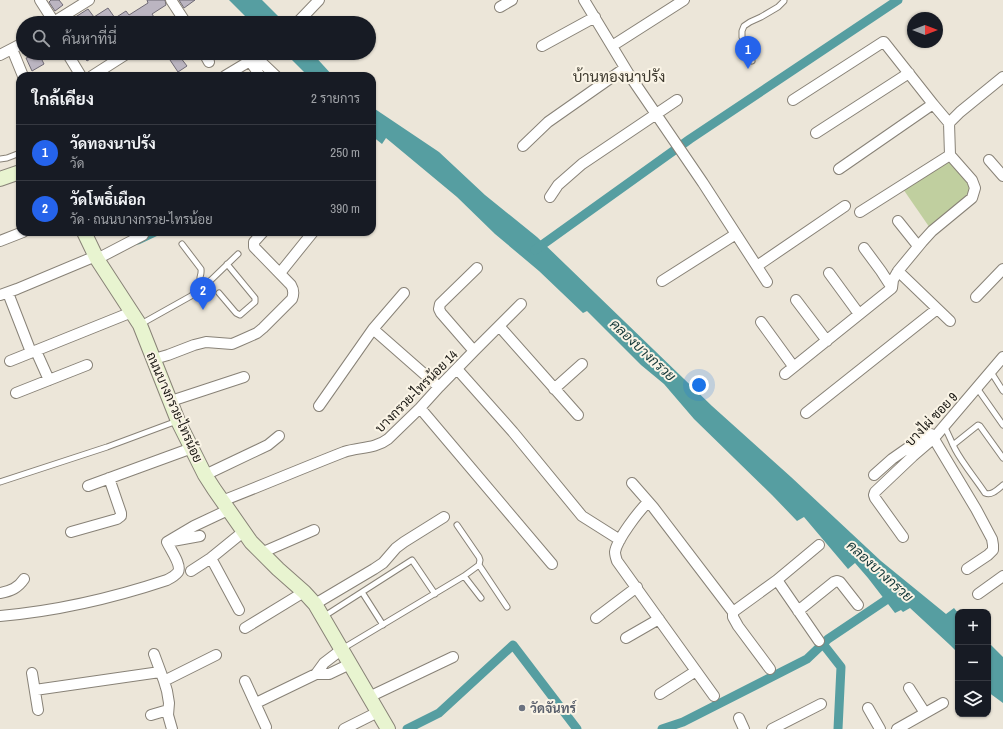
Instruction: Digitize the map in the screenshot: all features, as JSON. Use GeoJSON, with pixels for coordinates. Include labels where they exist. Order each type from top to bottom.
{"type":"FeatureCollection","features":[{"type":"Feature","properties":{"kind":"main road"},"geometry":{"type":"LineString","coordinates":[[0,179],[16,173]]}},
{"type":"Feature","properties":{"kind":"main road","name":"ถนนบางกรวย-ไทรน้อย"},"geometry":{"type":"LineString","coordinates":[[86,236],[97,257],[140,324],[178,421],[205,475],[243,532],[261,553],[304,592],[314,604],[388,729]]}},
{"type":"Feature","properties":{"kind":"street"},"geometry":{"type":"LineString","coordinates":[[40,0],[49,16]]}},
{"type":"Feature","properties":{"kind":"street"},"geometry":{"type":"LineString","coordinates":[[63,16],[89,0]]}},
{"type":"Feature","properties":{"kind":"street"},"geometry":{"type":"LineString","coordinates":[[171,0],[179,16]]}},
{"type":"Feature","properties":{"kind":"street"},"geometry":{"type":"LineString","coordinates":[[304,16],[319,0]]}},
{"type":"Feature","properties":{"kind":"street"},"geometry":{"type":"LineString","coordinates":[[500,7],[512,0]]}},
{"type":"Feature","properties":{"kind":"street"},"geometry":{"type":"LineString","coordinates":[[584,0],[625,68],[767,282]]}},
{"type":"Feature","properties":{"kind":"street"},"geometry":{"type":"LineString","coordinates":[[612,46],[684,0]]}},
{"type":"Feature","properties":{"kind":"street"},"geometry":{"type":"LineString","coordinates":[[542,46],[595,18]]}},
{"type":"Feature","properties":{"kind":"street"},"geometry":{"type":"LineString","coordinates":[[785,374],[793,366],[827,341],[892,288],[893,280],[898,271],[918,246],[932,231],[972,198],[975,188],[972,180],[950,155],[949,123],[884,42],[793,100]]}},
{"type":"Feature","properties":{"kind":"street"},"geometry":{"type":"LineString","coordinates":[[0,55],[16,47]]}},
{"type":"Feature","properties":{"kind":"street"},"geometry":{"type":"LineString","coordinates":[[12,49],[16,58]]}},
{"type":"Feature","properties":{"kind":"street"},"geometry":{"type":"LineString","coordinates":[[17,60],[22,72]]}},
{"type":"Feature","properties":{"kind":"street"},"geometry":{"type":"LineString","coordinates":[[71,60],[79,72]]}},
{"type":"Feature","properties":{"kind":"street"},"geometry":{"type":"LineString","coordinates":[[98,72],[117,60]]}},
{"type":"Feature","properties":{"kind":"street"},"geometry":{"type":"LineString","coordinates":[[232,72],[251,60]]}},
{"type":"Feature","properties":{"kind":"street"},"geometry":{"type":"LineString","coordinates":[[257,60],[259,72]]}},
{"type":"Feature","properties":{"kind":"street"},"geometry":{"type":"LineString","coordinates":[[259,60],[272,72]]}},
{"type":"Feature","properties":{"kind":"street"},"geometry":{"type":"LineString","coordinates":[[523,146],[548,122],[625,68]]}},
{"type":"Feature","properties":{"kind":"street"},"geometry":{"type":"LineString","coordinates":[[816,133],[909,73]]}},
{"type":"Feature","properties":{"kind":"street"},"geometry":{"type":"LineString","coordinates":[[949,123],[960,112],[1003,77]]}},
{"type":"Feature","properties":{"kind":"street"},"geometry":{"type":"LineString","coordinates":[[550,197],[558,185],[582,164],[677,100]]}},
{"type":"Feature","properties":{"kind":"street"},"geometry":{"type":"LineString","coordinates":[[839,169],[933,104]]}},
{"type":"Feature","properties":{"kind":"street"},"geometry":{"type":"LineString","coordinates":[[860,212],[950,155]]}},
{"type":"Feature","properties":{"kind":"street"},"geometry":{"type":"LineString","coordinates":[[990,160],[1003,176]]}},
{"type":"Feature","properties":{"kind":"street"},"geometry":{"type":"LineString","coordinates":[[757,266],[845,206]]}},
{"type":"Feature","properties":{"kind":"street"},"geometry":{"type":"LineString","coordinates":[[898,221],[918,246]]}},
{"type":"Feature","properties":{"kind":"street"},"geometry":{"type":"LineString","coordinates":[[662,280],[736,234]]}},
{"type":"Feature","properties":{"kind":"street"},"geometry":{"type":"LineString","coordinates":[[0,241],[16,235]]}},
{"type":"Feature","properties":{"kind":"street"},"geometry":{"type":"LineString","coordinates":[[49,380],[4,294],[97,257],[141,236]]}},
{"type":"Feature","properties":{"kind":"street"},"geometry":{"type":"LineString","coordinates":[[154,359],[206,342],[232,344],[257,333],[264,328],[292,299],[293,289],[291,285],[254,247],[254,242],[259,236]]}},
{"type":"Feature","properties":{"kind":"street"},"geometry":{"type":"LineString","coordinates":[[280,273],[310,236]]}},
{"type":"Feature","properties":{"kind":"street"},"geometry":{"type":"LineString","coordinates":[[864,248],[892,288]]}},
{"type":"Feature","properties":{"kind":"street"},"geometry":{"type":"LineString","coordinates":[[474,351],[439,309],[440,304],[477,268]]}},
{"type":"Feature","properties":{"kind":"street"},"geometry":{"type":"LineString","coordinates":[[976,297],[1003,269]]}},
{"type":"Feature","properties":{"kind":"street"},"geometry":{"type":"LineString","coordinates":[[898,271],[950,321]]}},
{"type":"Feature","properties":{"kind":"street"},"geometry":{"type":"LineString","coordinates":[[829,273],[859,314]]}},
{"type":"Feature","properties":{"kind":"street"},"geometry":{"type":"LineString","coordinates":[[319,406],[373,329],[404,294]]}},
{"type":"Feature","properties":{"kind":"street"},"geometry":{"type":"LineString","coordinates":[[796,300],[827,341]]}},
{"type":"Feature","properties":{"kind":"street","name":"บางกรวย-ไทรน้อย 14"},"geometry":{"type":"LineString","coordinates":[[167,542],[225,506],[347,452],[383,443],[420,408],[520,304]]}},
{"type":"Feature","properties":{"kind":"street"},"geometry":{"type":"LineString","coordinates":[[806,413],[937,309]]}},
{"type":"Feature","properties":{"kind":"street"},"geometry":{"type":"LineString","coordinates":[[10,361],[32,349],[132,312]]}},
{"type":"Feature","properties":{"kind":"street"},"geometry":{"type":"LineString","coordinates":[[761,322],[793,366]]}},
{"type":"Feature","properties":{"kind":"street"},"geometry":{"type":"LineString","coordinates":[[500,326],[578,415]]}},
{"type":"Feature","properties":{"kind":"street"},"geometry":{"type":"LineString","coordinates":[[373,329],[439,387]]}},
{"type":"Feature","properties":{"kind":"street","name":"บางไผ่ ซอย 9"},"geometry":{"type":"LineString","coordinates":[[903,537],[875,498],[875,492],[934,438],[1003,357]]}},
{"type":"Feature","properties":{"kind":"street"},"geometry":{"type":"LineString","coordinates":[[554,389],[582,364]]}},
{"type":"Feature","properties":{"kind":"street"},"geometry":{"type":"LineString","coordinates":[[16,393],[87,365]]}},
{"type":"Feature","properties":{"kind":"street"},"geometry":{"type":"LineString","coordinates":[[457,369],[513,432],[582,516],[620,540]]}},
{"type":"Feature","properties":{"kind":"street"},"geometry":{"type":"LineString","coordinates":[[171,401],[244,377]]}},
{"type":"Feature","properties":{"kind":"street"},"geometry":{"type":"LineString","coordinates":[[420,408],[552,564]]}},
{"type":"Feature","properties":{"kind":"street"},"geometry":{"type":"LineString","coordinates":[[874,475],[892,459],[928,434],[931,434],[976,509],[992,538],[994,545],[993,550],[988,555],[967,569]]}},
{"type":"Feature","properties":{"kind":"street"},"geometry":{"type":"LineString","coordinates":[[205,475],[268,444],[280,436]]}},
{"type":"Feature","properties":{"kind":"street"},"geometry":{"type":"LineString","coordinates":[[88,486],[192,448]]}},
{"type":"Feature","properties":{"kind":"street"},"geometry":{"type":"LineString","coordinates":[[71,532],[117,519],[121,516],[109,478]]}},
{"type":"Feature","properties":{"kind":"street"},"geometry":{"type":"LineString","coordinates":[[632,483],[733,612],[733,617],[738,626],[770,669]]}},
{"type":"Feature","properties":{"kind":"street"},"geometry":{"type":"LineString","coordinates":[[648,502],[620,540],[615,551],[617,561],[714,696]]}},
{"type":"Feature","properties":{"kind":"street"},"geometry":{"type":"LineString","coordinates":[[314,604],[383,563],[396,548],[444,517]]}},
{"type":"Feature","properties":{"kind":"street"},"geometry":{"type":"LineString","coordinates":[[261,553],[314,530]]}},
{"type":"Feature","properties":{"kind":"street"},"geometry":{"type":"LineString","coordinates":[[191,571],[212,558],[243,532]]}},
{"type":"Feature","properties":{"kind":"street"},"geometry":{"type":"LineString","coordinates":[[0,616],[75,606],[167,580],[177,573],[179,566],[167,542],[200,536]]}},
{"type":"Feature","properties":{"kind":"street"},"geometry":{"type":"LineString","coordinates":[[733,612],[777,580],[819,545]]}},
{"type":"Feature","properties":{"kind":"street"},"geometry":{"type":"LineString","coordinates":[[212,558],[239,610]]}},
{"type":"Feature","properties":{"kind":"street"},"geometry":{"type":"LineString","coordinates":[[978,594],[1003,576]]}},
{"type":"Feature","properties":{"kind":"street"},"geometry":{"type":"LineString","coordinates":[[0,592],[15,588],[21,584],[24,578]]}},
{"type":"Feature","properties":{"kind":"street"},"geometry":{"type":"LineString","coordinates":[[777,580],[819,641]]}},
{"type":"Feature","properties":{"kind":"street"},"geometry":{"type":"LineString","coordinates":[[798,610],[837,581],[840,582],[858,605]]}},
{"type":"Feature","properties":{"kind":"street"},"geometry":{"type":"LineString","coordinates":[[596,618],[636,587]]}},
{"type":"Feature","properties":{"kind":"street"},"geometry":{"type":"LineString","coordinates":[[245,628],[304,592]]}},
{"type":"Feature","properties":{"kind":"street"},"geometry":{"type":"LineString","coordinates":[[626,638],[659,619]]}},
{"type":"Feature","properties":{"kind":"street"},"geometry":{"type":"LineString","coordinates":[[316,674],[324,663],[341,650]]}},
{"type":"Feature","properties":{"kind":"street"},"geometry":{"type":"LineString","coordinates":[[154,654],[169,697],[168,710],[172,729]]}},
{"type":"Feature","properties":{"kind":"street"},"geometry":{"type":"LineString","coordinates":[[35,690],[162,676],[216,655]]}},
{"type":"Feature","properties":{"kind":"street"},"geometry":{"type":"LineString","coordinates":[[369,697],[453,657]]}},
{"type":"Feature","properties":{"kind":"street"},"geometry":{"type":"LineString","coordinates":[[256,703],[316,674],[329,674],[350,664]]}},
{"type":"Feature","properties":{"kind":"street"},"geometry":{"type":"LineString","coordinates":[[660,694],[696,671]]}},
{"type":"Feature","properties":{"kind":"street"},"geometry":{"type":"LineString","coordinates":[[32,673],[38,710]]}},
{"type":"Feature","properties":{"kind":"street"},"geometry":{"type":"LineString","coordinates":[[245,681],[266,726]]}},
{"type":"Feature","properties":{"kind":"street"},"geometry":{"type":"LineString","coordinates":[[909,688],[925,713]]}},
{"type":"Feature","properties":{"kind":"street"},"geometry":{"type":"LineString","coordinates":[[902,728],[943,703]]}},
{"type":"Feature","properties":{"kind":"street"},"geometry":{"type":"LineString","coordinates":[[772,729],[822,704]]}},
{"type":"Feature","properties":{"kind":"street"},"geometry":{"type":"LineString","coordinates":[[868,708],[880,729]]}},
{"type":"Feature","properties":{"kind":"street"},"geometry":{"type":"LineString","coordinates":[[151,715],[168,710]]}},
{"type":"Feature","properties":{"kind":"street"},"geometry":{"type":"LineString","coordinates":[[344,729],[378,712]]}},
{"type":"Feature","properties":{"kind":"street"},"geometry":{"type":"LineString","coordinates":[[739,718],[744,729]]}},
{"type":"Feature","properties":{"kind":"lane"},"geometry":{"type":"LineString","coordinates":[[752,61],[742,37],[744,26],[778,7],[784,0]]}},
{"type":"Feature","properties":{"kind":"lane"},"geometry":{"type":"LineString","coordinates":[[0,159],[16,155]]}},
{"type":"Feature","properties":{"kind":"lane"},"geometry":{"type":"LineString","coordinates":[[182,244],[201,268],[199,279],[202,286]]}},
{"type":"Feature","properties":{"kind":"lane"},"geometry":{"type":"LineString","coordinates":[[140,324],[191,296],[238,254]]}},
{"type":"Feature","properties":{"kind":"lane"},"geometry":{"type":"LineString","coordinates":[[219,293],[236,313],[240,315],[255,302],[255,298],[227,264]]}},
{"type":"Feature","properties":{"kind":"lane"},"geometry":{"type":"LineString","coordinates":[[991,372],[1003,391]]}},
{"type":"Feature","properties":{"kind":"lane"},"geometry":{"type":"LineString","coordinates":[[977,388],[1003,425]]}},
{"type":"Feature","properties":{"kind":"lane"},"geometry":{"type":"LineString","coordinates":[[0,482],[108,448],[178,421]]}},
{"type":"Feature","properties":{"kind":"lane"},"geometry":{"type":"LineString","coordinates":[[953,445],[978,425],[1003,458]]}},
{"type":"Feature","properties":{"kind":"lane"},"geometry":{"type":"LineString","coordinates":[[944,426],[960,458],[985,493],[990,494],[1003,485]]}},
{"type":"Feature","properties":{"kind":"lane"},"geometry":{"type":"LineString","coordinates":[[457,525],[479,557],[479,565],[507,607]]}},
{"type":"Feature","properties":{"kind":"lane"},"geometry":{"type":"LineString","coordinates":[[322,617],[412,560],[435,594]]}},
{"type":"Feature","properties":{"kind":"lane"},"geometry":{"type":"LineString","coordinates":[[341,650],[435,594],[479,565]]}},
{"type":"Feature","properties":{"kind":"lane"},"geometry":{"type":"LineString","coordinates":[[464,576],[481,598]]}},
{"type":"Feature","properties":{"kind":"lane"},"geometry":{"type":"LineString","coordinates":[[362,592],[383,625]]}},
{"type":"Feature","properties":{"kind":"green space"},"geometry":{"type":"Polygon","coordinates":[[[950,155],[974,187],[932,231],[901,186],[950,155]]]}},
{"type":"Feature","properties":{"kind":"water"},"geometry":{"type":"Polygon","coordinates":[[[229,0],[262,0],[278,16],[245,16],[229,0]]]}},
{"type":"Feature","properties":{"kind":"water"},"geometry":{"type":"Polygon","coordinates":[[[292,60],[318,60],[329,72],[304,72],[292,60]]]}},
{"type":"Feature","properties":{"kind":"water","name":"คลองบางกรวย"},"geometry":{"type":"Polygon","coordinates":[[[376,110],[439,152],[485,195],[537,237],[712,406],[881,561],[946,614],[954,608],[955,650],[910,608],[903,612],[901,610],[895,613],[855,563],[848,569],[804,517],[797,521],[694,419],[664,384],[641,365],[587,311],[583,313],[539,271],[495,234],[457,197],[386,138],[382,144],[376,139],[376,110]]]}},
{"type":"Feature","properties":{"kind":"water"},"geometry":{"type":"Polygon","coordinates":[[[991,645],[1003,657],[1003,703],[991,694],[991,645]]]}},
{"type":"Feature","properties":{"kind":"building"},"geometry":{"type":"Polygon","coordinates":[[[51,0],[59,0],[63,5],[55,11],[49,2],[51,0]]]}},
{"type":"Feature","properties":{"kind":"building"},"geometry":{"type":"Polygon","coordinates":[[[147,0],[165,0],[166,5],[152,14],[153,16],[118,16],[126,11],[129,15],[148,3],[147,0]]]}},
{"type":"Feature","properties":{"kind":"building"},"geometry":{"type":"Polygon","coordinates":[[[179,0],[195,0],[184,8],[179,0]]]}},
{"type":"Feature","properties":{"kind":"building"},"geometry":{"type":"Polygon","coordinates":[[[108,8],[114,16],[96,16],[108,8]]]}},
{"type":"Feature","properties":{"kind":"building"},"geometry":{"type":"Polygon","coordinates":[[[88,9],[93,16],[77,16],[88,9]]]}},
{"type":"Feature","properties":{"kind":"building"},"geometry":{"type":"Polygon","coordinates":[[[27,60],[42,60],[44,64],[32,71],[27,60]]]}},
{"type":"Feature","properties":{"kind":"building"},"geometry":{"type":"Polygon","coordinates":[[[170,60],[182,60],[187,66],[178,72],[170,60]]]}},
{"type":"Feature","properties":{"kind":"waterway"},"geometry":{"type":"LineString","coordinates":[[535,250],[690,139],[898,0]]}},
{"type":"Feature","properties":{"kind":"waterway"},"geometry":{"type":"LineString","coordinates":[[138,240],[146,236]]}},
{"type":"Feature","properties":{"kind":"waterway","name":"คลองบางกรวย"},"geometry":{"type":"LineString","coordinates":[[662,729],[683,722],[807,659],[828,639],[895,594]]}},
{"type":"Feature","properties":{"kind":"waterway"},"geometry":{"type":"LineString","coordinates":[[823,644],[841,667],[838,729]]}},
{"type":"Feature","properties":{"kind":"waterway"},"geometry":{"type":"LineString","coordinates":[[407,729],[439,713],[513,645],[577,729]]}},
{"type":"Feature","properties":{"kind":"place","name":"วัดทองนาปรัง"},"geometry":{"type":"Point","coordinates":[748,69]}},
{"type":"Feature","properties":{"kind":"place","name":"วัดโพธิ์เผือก"},"geometry":{"type":"Point","coordinates":[203,310]}},
{"type":"Feature","properties":{"kind":"place","name":"วัดจันทร์"},"geometry":{"type":"Point","coordinates":[522,708]}},
{"type":"Feature","properties":{"kind":"district","name":"บ้านทองนาปรัง"},"geometry":{"type":"Point","coordinates":[619,77]}}]}
